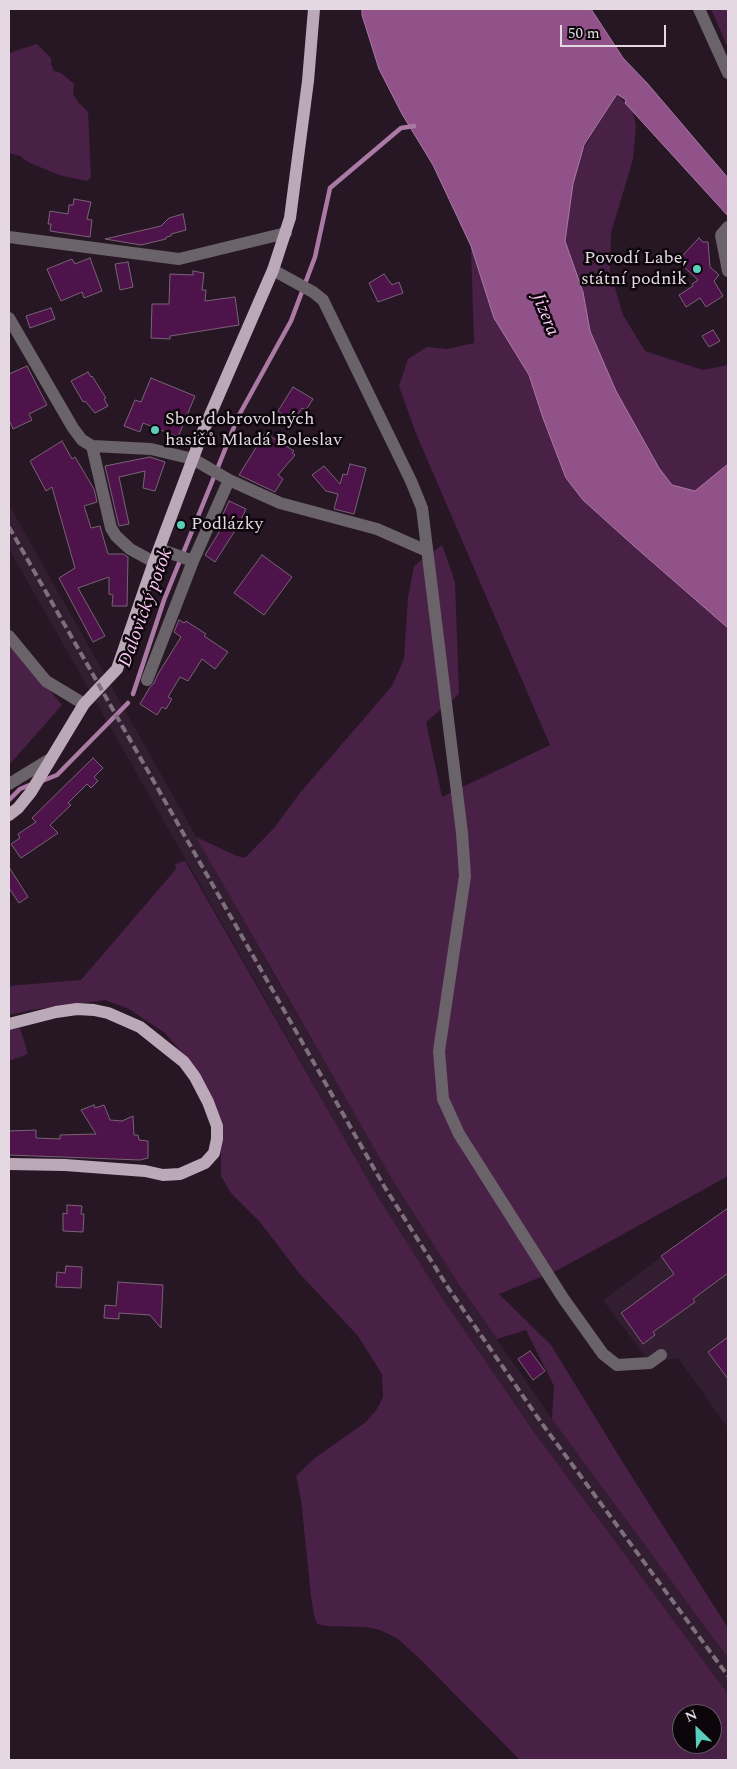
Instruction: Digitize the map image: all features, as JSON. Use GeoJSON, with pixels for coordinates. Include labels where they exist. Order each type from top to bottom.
{"type":"FeatureCollection","features":[{"type":"Feature","properties":{"kind":"main road"},"geometry":{"type":"LineString","coordinates":[[9,815],[22,804],[31,792],[84,704],[117,669],[154,562],[204,429],[273,270],[290,218],[308,81],[314,9]]}},
{"type":"Feature","properties":{"kind":"main road"},"geometry":{"type":"LineString","coordinates":[[9,1024],[56,1012],[86,1010],[108,1013],[140,1027],[184,1062],[195,1077],[208,1102],[217,1126],[217,1139],[214,1153],[205,1163],[180,1174],[163,1175],[145,1171],[65,1165],[9,1164]]}},
{"type":"Feature","properties":{"kind":"street"},"geometry":{"type":"LineString","coordinates":[[699,9],[728,73]]}},
{"type":"Feature","properties":{"kind":"street"},"geometry":{"type":"LineString","coordinates":[[728,227],[721,235],[728,271]]}},
{"type":"Feature","properties":{"kind":"street"},"geometry":{"type":"LineString","coordinates":[[9,237],[179,259],[286,233]]}},
{"type":"Feature","properties":{"kind":"street"},"geometry":{"type":"LineString","coordinates":[[273,270],[313,292],[323,300],[411,481],[422,508],[462,833],[464,876],[439,1051],[443,1099],[459,1134],[564,1298],[603,1354],[616,1365],[650,1363],[662,1355]]}},
{"type":"Feature","properties":{"kind":"street"},"geometry":{"type":"LineString","coordinates":[[9,318],[73,428],[82,440],[92,446],[151,449],[193,459],[229,480],[280,503],[377,529],[427,551]]}},
{"type":"Feature","properties":{"kind":"street"},"geometry":{"type":"LineString","coordinates":[[92,446],[111,528],[116,536],[130,549],[154,562]]}},
{"type":"Feature","properties":{"kind":"street"},"geometry":{"type":"LineString","coordinates":[[147,680],[193,561],[229,480]]}},
{"type":"Feature","properties":{"kind":"street"},"geometry":{"type":"LineString","coordinates":[[159,549],[193,561]]}},
{"type":"Feature","properties":{"kind":"street"},"geometry":{"type":"LineString","coordinates":[[9,636],[46,681],[84,704]]}},
{"type":"Feature","properties":{"kind":"street"},"geometry":{"type":"LineString","coordinates":[[9,784],[50,759]]}},
{"type":"Feature","properties":{"kind":"shaded area"},"geometry":{"type":"Polygon","coordinates":[[[711,9],[728,9],[728,48],[711,9]]]}},
{"type":"Feature","properties":{"kind":"shaded area"},"geometry":{"type":"Polygon","coordinates":[[[37,44],[51,58],[54,71],[61,73],[74,84],[73,94],[88,112],[91,177],[87,181],[59,175],[28,162],[20,156],[9,153],[9,53],[37,44]]]}},
{"type":"Feature","properties":{"kind":"shaded area"},"geometry":{"type":"Polygon","coordinates":[[[617,94],[633,112],[636,126],[633,159],[611,233],[610,271],[623,315],[645,351],[703,370],[728,365],[728,464],[695,491],[672,485],[659,468],[616,391],[590,331],[583,292],[565,241],[573,184],[582,151],[617,94]]]}},
{"type":"Feature","properties":{"kind":"shaded area"},"geometry":{"type":"Polygon","coordinates":[[[471,246],[494,318],[529,375],[566,478],[583,500],[728,628],[728,1176],[558,1270],[499,1294],[551,1345],[728,1628],[728,1658],[552,1419],[554,1386],[526,1330],[497,1339],[458,1283],[393,1181],[196,837],[245,858],[275,827],[299,794],[392,686],[404,659],[408,597],[414,566],[442,545],[455,582],[459,694],[426,722],[442,797],[550,745],[415,431],[399,386],[408,359],[427,347],[448,349],[474,343],[471,246]]]}},
{"type":"Feature","properties":{"kind":"shaded area"},"geometry":{"type":"Polygon","coordinates":[[[9,505],[393,1181],[458,1283],[552,1419],[728,1658],[728,1694],[534,1432],[440,1295],[375,1192],[9,549],[9,505]]]}},
{"type":"Feature","properties":{"kind":"shaded area"},"geometry":{"type":"Polygon","coordinates":[[[9,641],[62,705],[9,765],[9,641]]]}},
{"type":"Feature","properties":{"kind":"shaded area"},"geometry":{"type":"Polygon","coordinates":[[[185,861],[375,1192],[440,1295],[534,1432],[728,1694],[728,1760],[520,1760],[397,1638],[380,1630],[366,1627],[317,1624],[311,1596],[301,1499],[296,1476],[315,1458],[366,1422],[377,1409],[383,1397],[382,1374],[358,1336],[299,1273],[260,1222],[231,1193],[221,1176],[221,1129],[192,1065],[165,1033],[129,1009],[105,1000],[31,1010],[9,1015],[9,986],[81,980],[176,869],[175,864],[185,861]]]}},
{"type":"Feature","properties":{"kind":"shaded area"},"geometry":{"type":"Polygon","coordinates":[[[20,1028],[28,1054],[9,1061],[9,1030],[20,1028]]]}},
{"type":"Feature","properties":{"kind":"shaded area"},"geometry":{"type":"Polygon","coordinates":[[[728,1208],[728,1428],[678,1358],[650,1363],[603,1300],[728,1208]]]}},
{"type":"Feature","properties":{"kind":"water","name":"Jizera"},"geometry":{"type":"Polygon","coordinates":[[[362,9],[591,9],[623,58],[647,83],[728,178],[728,216],[625,103],[626,100],[617,94],[584,145],[573,184],[565,241],[583,292],[590,331],[616,391],[659,468],[672,485],[695,491],[728,464],[728,628],[583,500],[566,478],[529,375],[494,318],[471,246],[433,165],[402,114],[379,69],[362,15],[362,9]]]}},
{"type":"Feature","properties":{"kind":"building"},"geometry":{"type":"Polygon","coordinates":[[[74,199],[91,202],[87,219],[92,220],[90,237],[50,231],[51,224],[48,224],[50,211],[68,214],[69,205],[73,205],[74,199]]]}},
{"type":"Feature","properties":{"kind":"building"},"geometry":{"type":"Polygon","coordinates":[[[183,214],[186,230],[171,234],[166,239],[141,245],[105,239],[161,226],[169,218],[183,214]]]}},
{"type":"Feature","properties":{"kind":"building"},"geometry":{"type":"Polygon","coordinates":[[[699,238],[703,242],[708,242],[710,267],[719,275],[714,281],[723,296],[706,307],[700,298],[686,307],[679,295],[693,286],[692,284],[698,280],[684,267],[683,255],[699,238]]]}},
{"type":"Feature","properties":{"kind":"building"},"geometry":{"type":"Polygon","coordinates":[[[90,258],[102,291],[84,298],[82,292],[61,301],[47,269],[72,259],[75,264],[90,258]]]}},
{"type":"Feature","properties":{"kind":"building"},"geometry":{"type":"Polygon","coordinates":[[[128,262],[133,287],[120,290],[115,264],[128,262]]]}},
{"type":"Feature","properties":{"kind":"building"},"geometry":{"type":"Polygon","coordinates":[[[193,271],[204,273],[202,290],[206,290],[205,301],[235,297],[239,325],[170,336],[170,339],[151,338],[152,304],[169,304],[170,274],[193,275],[193,271]]]}},
{"type":"Feature","properties":{"kind":"building"},"geometry":{"type":"Polygon","coordinates":[[[384,274],[392,285],[399,282],[403,293],[378,302],[369,283],[384,274]]]}},
{"type":"Feature","properties":{"kind":"building"},"geometry":{"type":"Polygon","coordinates":[[[51,308],[55,319],[30,328],[26,316],[51,308]]]}},
{"type":"Feature","properties":{"kind":"building"},"geometry":{"type":"Polygon","coordinates":[[[713,330],[720,341],[709,347],[702,336],[713,330]]]}},
{"type":"Feature","properties":{"kind":"building"},"geometry":{"type":"Polygon","coordinates":[[[27,366],[47,405],[29,414],[32,420],[13,429],[9,420],[9,374],[27,366]]]}},
{"type":"Feature","properties":{"kind":"building"},"geometry":{"type":"Polygon","coordinates":[[[88,372],[106,398],[104,399],[108,406],[95,413],[85,401],[83,402],[71,381],[88,372]]]}},
{"type":"Feature","properties":{"kind":"building"},"geometry":{"type":"Polygon","coordinates":[[[151,378],[195,396],[178,437],[143,423],[140,432],[124,426],[135,400],[141,402],[151,378]]]}},
{"type":"Feature","properties":{"kind":"building"},"geometry":{"type":"Polygon","coordinates":[[[293,387],[313,399],[306,410],[302,408],[293,422],[278,411],[293,387]]]}},
{"type":"Feature","properties":{"kind":"building"},"geometry":{"type":"Polygon","coordinates":[[[265,433],[294,451],[292,453],[295,455],[278,475],[283,479],[275,492],[239,475],[265,433]]]}},
{"type":"Feature","properties":{"kind":"building"},"geometry":{"type":"Polygon","coordinates":[[[62,441],[72,459],[75,457],[94,489],[97,502],[84,506],[91,528],[100,526],[108,554],[123,554],[128,557],[127,606],[112,606],[113,595],[109,594],[109,577],[78,588],[105,636],[93,642],[59,578],[75,568],[52,487],[46,491],[30,461],[62,441]]]}},
{"type":"Feature","properties":{"kind":"building"},"geometry":{"type":"Polygon","coordinates":[[[150,457],[165,462],[155,491],[143,488],[145,471],[119,477],[129,524],[119,526],[105,466],[150,457]]]}},
{"type":"Feature","properties":{"kind":"building"},"geometry":{"type":"Polygon","coordinates":[[[350,464],[366,468],[354,514],[334,509],[338,494],[326,491],[312,475],[324,466],[340,484],[343,474],[347,475],[350,464]]]}},
{"type":"Feature","properties":{"kind":"building"},"geometry":{"type":"Polygon","coordinates":[[[229,501],[246,509],[238,526],[215,562],[205,555],[226,521],[221,519],[229,501]]]}},
{"type":"Feature","properties":{"kind":"building"},"geometry":{"type":"Polygon","coordinates":[[[262,555],[292,577],[264,615],[234,593],[262,555]]]}},
{"type":"Feature","properties":{"kind":"building"},"geometry":{"type":"Polygon","coordinates":[[[179,620],[184,623],[186,621],[206,634],[204,636],[228,652],[215,669],[202,659],[188,681],[180,677],[168,697],[172,699],[166,709],[162,707],[157,715],[140,704],[181,637],[174,632],[179,620]]]}},
{"type":"Feature","properties":{"kind":"building"},"geometry":{"type":"Polygon","coordinates":[[[93,758],[103,768],[94,777],[98,781],[91,788],[87,784],[68,803],[71,805],[50,825],[58,833],[21,858],[11,844],[20,838],[18,834],[36,822],[32,818],[93,758]]]}},
{"type":"Feature","properties":{"kind":"building"},"geometry":{"type":"Polygon","coordinates":[[[9,867],[28,897],[19,903],[9,888],[9,867]]]}},
{"type":"Feature","properties":{"kind":"building"},"geometry":{"type":"Polygon","coordinates":[[[94,1105],[95,1108],[104,1105],[110,1120],[122,1121],[133,1116],[134,1135],[138,1135],[139,1140],[148,1141],[148,1158],[140,1160],[9,1155],[9,1131],[36,1130],[36,1138],[60,1139],[60,1135],[96,1134],[81,1110],[94,1105]]]}},
{"type":"Feature","properties":{"kind":"building"},"geometry":{"type":"Polygon","coordinates":[[[67,1205],[82,1206],[81,1214],[84,1214],[83,1232],[63,1231],[63,1213],[67,1214],[67,1205]]]}},
{"type":"Feature","properties":{"kind":"building"},"geometry":{"type":"Polygon","coordinates":[[[728,1208],[728,1273],[693,1299],[695,1302],[653,1332],[655,1335],[643,1344],[621,1313],[674,1274],[661,1256],[728,1208]]]}},
{"type":"Feature","properties":{"kind":"building"},"geometry":{"type":"Polygon","coordinates":[[[66,1266],[82,1267],[81,1288],[56,1287],[57,1272],[65,1273],[66,1266]]]}},
{"type":"Feature","properties":{"kind":"building"},"geometry":{"type":"Polygon","coordinates":[[[118,1282],[163,1285],[161,1328],[150,1315],[119,1313],[119,1319],[104,1318],[105,1305],[116,1306],[118,1282]]]}},
{"type":"Feature","properties":{"kind":"building"},"geometry":{"type":"Polygon","coordinates":[[[728,1337],[728,1379],[708,1352],[728,1337]]]}},
{"type":"Feature","properties":{"kind":"building"},"geometry":{"type":"Polygon","coordinates":[[[530,1351],[545,1371],[533,1380],[518,1359],[530,1351]]]}},
{"type":"Feature","properties":{"kind":"waterway","name":"Dalovický potok"},"geometry":{"type":"LineString","coordinates":[[218,467],[238,417],[291,321],[315,257],[330,188],[401,128],[414,126]]}},
{"type":"Feature","properties":{"kind":"waterway","name":"Dalovický potok"},"geometry":{"type":"LineString","coordinates":[[133,694],[164,600],[214,477]]}},
{"type":"Feature","properties":{"kind":"waterway","name":"Dalovický potok"},"geometry":{"type":"LineString","coordinates":[[42,781],[57,775],[128,703]]}},
{"type":"Feature","properties":{"kind":"waterway","name":"Dalovický potok"},"geometry":{"type":"LineString","coordinates":[[9,800],[20,789],[32,784]]}},
{"type":"Feature","properties":{"kind":"railway"},"geometry":{"type":"LineString","coordinates":[[9,527],[384,1186],[449,1289],[543,1425],[728,1676]]}},
{"type":"Feature","properties":{"kind":"place","name":"Povodí Labe, státní podnik"},"geometry":{"type":"Point","coordinates":[697,269]}},
{"type":"Feature","properties":{"kind":"place","name":"Sbor dobrovolných hasičů Mladá Boleslav"},"geometry":{"type":"Point","coordinates":[155,430]}},
{"type":"Feature","properties":{"kind":"place","name":"Podlázky"},"geometry":{"type":"Point","coordinates":[181,525]}}]}
